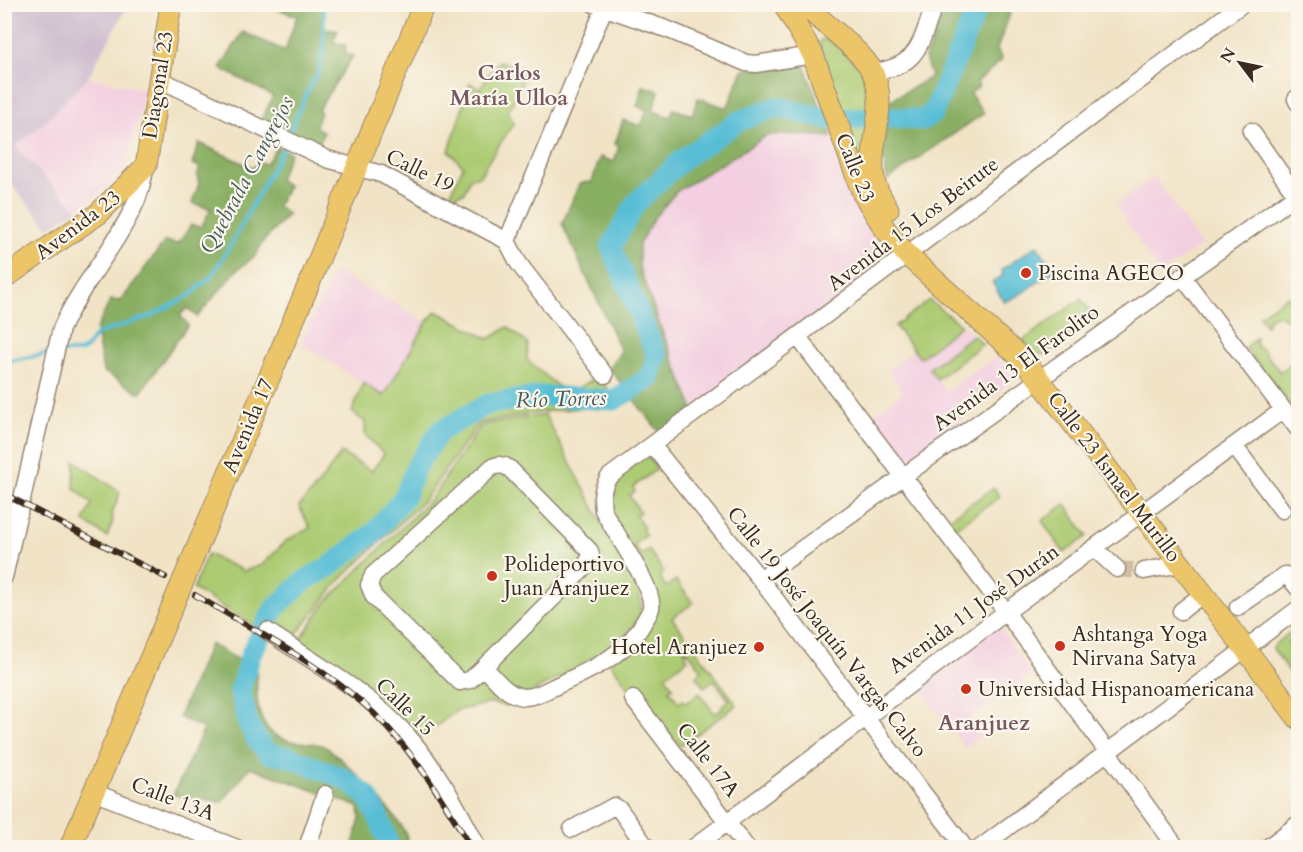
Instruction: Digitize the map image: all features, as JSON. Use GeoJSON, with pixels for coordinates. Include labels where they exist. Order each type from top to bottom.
{"type":"FeatureCollection","features":[{"type":"Feature","properties":{"kind":"main road","name":"Diagonal 23"},"geometry":{"type":"LineString","coordinates":[[146,166],[171,4]]}},
{"type":"Feature","properties":{"kind":"main road","name":"Avenida 17"},"geometry":{"type":"LineString","coordinates":[[70,848],[424,4]]}},
{"type":"Feature","properties":{"kind":"main road","name":"Calle 23"},"geometry":{"type":"LineString","coordinates":[[784,4],[813,56],[863,167],[902,233],[908,256]]}},
{"type":"Feature","properties":{"kind":"main road","name":"Calle 23"},"geometry":{"type":"LineString","coordinates":[[803,4],[862,57],[873,72],[880,98],[863,167]]}},
{"type":"Feature","properties":{"kind":"main road","name":"Avenida 23"},"geometry":{"type":"LineString","coordinates":[[4,278],[75,232],[98,214],[124,191],[146,166]]}},
{"type":"Feature","properties":{"kind":"main road","name":"Calle 23 Ismael Murillo"},"geometry":{"type":"LineString","coordinates":[[908,256],[1019,356],[1040,380],[1299,718]]}},
{"type":"Feature","properties":{"kind":"street"},"geometry":{"type":"LineString","coordinates":[[873,72],[882,71],[910,60],[916,51],[934,4]]}},
{"type":"Feature","properties":{"kind":"street","name":"Avenida 15 Los Beirute"},"geometry":{"type":"LineString","coordinates":[[484,667],[513,694],[521,697],[532,696],[606,661],[635,637],[651,608],[650,595],[603,510],[601,497],[609,477],[908,256],[1242,4]]}},
{"type":"Feature","properties":{"kind":"street"},"geometry":{"type":"LineString","coordinates":[[605,375],[519,264],[507,241],[602,6],[669,30],[746,63],[756,64],[813,56]]}},
{"type":"Feature","properties":{"kind":"street","name":"Calle 19"},"geometry":{"type":"LineString","coordinates":[[159,79],[327,159],[381,174],[507,241]]}},
{"type":"Feature","properties":{"kind":"street"},"geometry":{"type":"LineString","coordinates":[[1299,96],[1296,99],[1299,103]]}},
{"type":"Feature","properties":{"kind":"street"},"geometry":{"type":"LineString","coordinates":[[1251,131],[1298,194]]}},
{"type":"Feature","properties":{"kind":"street"},"geometry":{"type":"LineString","coordinates":[[4,577],[12,511],[57,341],[69,311],[129,216],[137,200],[146,166]]}},
{"type":"Feature","properties":{"kind":"street","name":"Avenida 13 El Farolito"},"geometry":{"type":"LineString","coordinates":[[759,579],[1298,194]]}},
{"type":"Feature","properties":{"kind":"street"},"geometry":{"type":"LineString","coordinates":[[1182,276],[1299,429]]}},
{"type":"Feature","properties":{"kind":"street"},"geometry":{"type":"LineString","coordinates":[[798,337],[1006,612],[1177,848]]}},
{"type":"Feature","properties":{"kind":"street","name":"Avenida 11 José Durán"},"geometry":{"type":"LineString","coordinates":[[693,848],[1006,612],[1283,411]]}},
{"type":"Feature","properties":{"kind":"street","name":"Calle 19 José Joaquín Vargas Calvo"},"geometry":{"type":"LineString","coordinates":[[652,445],[759,579],[965,848]]}},
{"type":"Feature","properties":{"kind":"street"},"geometry":{"type":"LineString","coordinates":[[1235,447],[1282,510]]}},
{"type":"Feature","properties":{"kind":"street"},"geometry":{"type":"LineString","coordinates":[[505,465],[590,551],[591,556],[585,566],[484,667],[470,680],[460,682],[374,597],[369,585],[373,575],[492,467],[505,465]]}},
{"type":"Feature","properties":{"kind":"street"},"geometry":{"type":"LineString","coordinates":[[1095,549],[1117,569]]}},
{"type":"Feature","properties":{"kind":"street"},"geometry":{"type":"LineString","coordinates":[[1144,571],[1181,564]]}},
{"type":"Feature","properties":{"kind":"street"},"geometry":{"type":"LineString","coordinates":[[1238,607],[1285,575],[1299,588]]}},
{"type":"Feature","properties":{"kind":"street"},"geometry":{"type":"LineString","coordinates":[[1181,611],[1203,594]]}},
{"type":"Feature","properties":{"kind":"street"},"geometry":{"type":"LineString","coordinates":[[980,848],[1299,609]]}},
{"type":"Feature","properties":{"kind":"street","name":"Calle 15"},"geometry":{"type":"LineString","coordinates":[[267,631],[353,688],[405,734],[452,797],[478,848]]}},
{"type":"Feature","properties":{"kind":"street","name":"Calle 17A"},"geometry":{"type":"LineString","coordinates":[[633,699],[747,848]]}},
{"type":"Feature","properties":{"kind":"street","name":"Calle 13A"},"geometry":{"type":"LineString","coordinates":[[93,792],[237,848]]}},
{"type":"Feature","properties":{"kind":"street"},"geometry":{"type":"LineString","coordinates":[[307,848],[325,794]]}},
{"type":"Feature","properties":{"kind":"street"},"geometry":{"type":"LineString","coordinates":[[572,829],[614,806],[620,810],[647,848]]}},
{"type":"Feature","properties":{"kind":"street"},"geometry":{"type":"LineString","coordinates":[[1267,848],[1299,824]]}},
{"type":"Feature","properties":{"kind":"shaded area"},"geometry":{"type":"Polygon","coordinates":[[[113,4],[114,7],[126,9],[88,77],[44,123],[15,147],[77,210],[49,228],[5,177],[5,5],[113,4]]]}},
{"type":"Feature","properties":{"kind":"shaded area"},"geometry":{"type":"Polygon","coordinates":[[[88,77],[146,90],[123,176],[77,210],[15,147],[44,123],[88,77]]]}},
{"type":"Feature","properties":{"kind":"shaded area"},"geometry":{"type":"Polygon","coordinates":[[[768,135],[832,137],[858,211],[892,260],[693,408],[639,267],[639,244],[654,218],[677,191],[768,135]]]}},
{"type":"Feature","properties":{"kind":"shaded area"},"geometry":{"type":"Polygon","coordinates":[[[1154,176],[1201,245],[1160,274],[1116,206],[1154,176]]]}},
{"type":"Feature","properties":{"kind":"shaded area"},"geometry":{"type":"Polygon","coordinates":[[[334,271],[427,322],[384,397],[301,343],[334,271]]]}},
{"type":"Feature","properties":{"kind":"shaded area"},"geometry":{"type":"Polygon","coordinates":[[[961,325],[973,335],[929,369],[947,391],[995,357],[1016,377],[904,463],[869,418],[903,392],[888,371],[914,350],[921,357],[961,325]]]}},
{"type":"Feature","properties":{"kind":"shaded area","name":"Universidad Hispanoamericana"},"geometry":{"type":"Polygon","coordinates":[[[999,626],[1032,674],[971,718],[983,734],[964,748],[920,687],[999,626]]]}},
{"type":"Feature","properties":{"kind":"green space"},"geometry":{"type":"Polygon","coordinates":[[[279,5],[322,5],[325,29],[338,31],[333,42],[346,45],[345,53],[353,56],[318,110],[321,112],[315,126],[324,132],[318,145],[261,121],[273,96],[220,68],[243,32],[285,51],[297,16],[277,9],[279,5]]]}},
{"type":"Feature","properties":{"kind":"green space"},"geometry":{"type":"Polygon","coordinates":[[[949,5],[1013,5],[997,49],[1002,60],[977,82],[979,86],[970,94],[984,113],[887,180],[883,157],[888,102],[931,77],[925,58],[949,5]]]}},
{"type":"Feature","properties":{"kind":"green space"},"geometry":{"type":"Polygon","coordinates":[[[828,39],[867,72],[872,102],[863,173],[819,44],[821,40],[828,39]]]}},
{"type":"Feature","properties":{"kind":"green space"},"geometry":{"type":"Polygon","coordinates":[[[499,61],[528,70],[508,112],[514,123],[480,176],[470,178],[464,193],[458,194],[454,201],[448,200],[463,166],[449,151],[470,83],[479,89],[499,61]]]}},
{"type":"Feature","properties":{"kind":"green space"},"geometry":{"type":"Polygon","coordinates":[[[803,62],[832,137],[768,135],[677,191],[654,218],[639,244],[639,267],[693,408],[660,433],[609,368],[621,351],[562,224],[580,183],[592,182],[600,157],[614,162],[619,146],[615,144],[623,120],[641,126],[647,110],[637,106],[643,86],[659,91],[653,111],[671,117],[673,109],[692,115],[698,98],[727,108],[743,70],[803,62]]]}},
{"type":"Feature","properties":{"kind":"green space"},"geometry":{"type":"Polygon","coordinates":[[[199,143],[253,168],[259,162],[266,164],[277,147],[290,153],[279,179],[288,186],[277,206],[288,214],[263,242],[255,256],[237,270],[197,317],[188,308],[180,315],[188,325],[140,393],[103,371],[96,329],[111,300],[121,301],[165,241],[178,244],[191,225],[201,227],[211,209],[192,203],[199,184],[197,176],[200,167],[192,164],[199,143]]]}},
{"type":"Feature","properties":{"kind":"green space"},"geometry":{"type":"Polygon","coordinates":[[[1287,296],[1294,304],[1298,303],[1298,310],[1286,319],[1278,315],[1270,317],[1266,325],[1259,316],[1287,296]]]}},
{"type":"Feature","properties":{"kind":"green space"},"geometry":{"type":"Polygon","coordinates":[[[1081,299],[1096,319],[1046,355],[1037,354],[1022,341],[1081,299]]]}},
{"type":"Feature","properties":{"kind":"green space"},"geometry":{"type":"Polygon","coordinates":[[[929,300],[961,325],[920,358],[895,326],[929,300]]]}},
{"type":"Feature","properties":{"kind":"green space"},"geometry":{"type":"Polygon","coordinates":[[[436,311],[489,339],[508,327],[528,344],[527,360],[567,394],[598,377],[617,400],[607,406],[549,411],[479,423],[424,500],[340,580],[294,637],[262,616],[256,627],[193,589],[207,554],[244,571],[262,565],[287,540],[310,528],[299,506],[319,484],[341,453],[372,471],[384,454],[365,435],[365,422],[352,412],[363,383],[384,396],[427,322],[436,311]]]}},
{"type":"Feature","properties":{"kind":"green space"},"geometry":{"type":"Polygon","coordinates":[[[973,335],[983,344],[937,379],[929,369],[973,335]]]}},
{"type":"Feature","properties":{"kind":"green space"},"geometry":{"type":"Polygon","coordinates":[[[1256,338],[1257,347],[1262,349],[1280,372],[1294,361],[1298,363],[1298,415],[1245,347],[1256,338]]]}},
{"type":"Feature","properties":{"kind":"green space","name":"Polideportivo Juan Aranjuez"},"geometry":{"type":"Polygon","coordinates":[[[545,415],[638,587],[641,602],[640,616],[616,645],[570,672],[506,706],[491,703],[458,710],[414,740],[298,642],[326,602],[431,499],[481,425],[545,415]]]}},
{"type":"Feature","properties":{"kind":"green space"},"geometry":{"type":"Polygon","coordinates":[[[645,453],[657,469],[633,487],[635,491],[629,495],[640,512],[635,515],[644,528],[642,530],[646,536],[634,544],[641,555],[649,550],[664,572],[660,576],[666,587],[676,580],[693,603],[672,618],[737,705],[680,746],[649,707],[645,710],[609,661],[653,608],[608,512],[606,488],[645,453]],[[675,634],[674,636],[687,653],[685,655],[688,659],[665,676],[673,687],[669,690],[679,703],[683,700],[686,703],[699,693],[715,714],[729,700],[714,680],[704,687],[696,676],[702,670],[675,634]]]}},
{"type":"Feature","properties":{"kind":"green space"},"geometry":{"type":"Polygon","coordinates":[[[75,461],[120,492],[107,537],[84,521],[92,504],[74,488],[75,461]]]}},
{"type":"Feature","properties":{"kind":"green space"},"geometry":{"type":"Polygon","coordinates":[[[994,488],[1000,497],[954,529],[948,519],[994,488]]]}},
{"type":"Feature","properties":{"kind":"green space"},"geometry":{"type":"Polygon","coordinates":[[[1065,504],[1087,536],[1064,553],[1042,521],[1065,504]]]}},
{"type":"Feature","properties":{"kind":"green space"},"geometry":{"type":"Polygon","coordinates":[[[1298,626],[1298,635],[1288,643],[1293,649],[1290,651],[1298,662],[1298,684],[1273,649],[1275,644],[1298,626]]]}},
{"type":"Feature","properties":{"kind":"green space"},"geometry":{"type":"Polygon","coordinates":[[[210,644],[257,670],[258,709],[261,718],[272,733],[290,741],[321,745],[340,758],[392,814],[407,835],[407,847],[352,847],[360,819],[359,807],[250,767],[222,802],[173,795],[204,729],[179,717],[210,644]]]}},
{"type":"Feature","properties":{"kind":"water","name":"Piscina AGECO"},"geometry":{"type":"Polygon","coordinates":[[[1037,245],[1054,271],[1019,295],[1004,302],[992,282],[1003,276],[1001,270],[1037,245]]]}},
{"type":"Feature","properties":{"kind":"waterway","name":"Quebrada Cangrejos"},"geometry":{"type":"LineString","coordinates":[[288,137],[307,92],[319,71],[324,45],[322,4]]}},
{"type":"Feature","properties":{"kind":"waterway","name":"Río Torres"},"geometry":{"type":"LineString","coordinates":[[390,848],[379,818],[366,795],[345,779],[290,757],[268,753],[255,737],[247,720],[240,690],[251,654],[274,609],[304,581],[329,567],[374,533],[405,496],[416,467],[440,431],[488,404],[542,396],[614,400],[650,378],[657,356],[611,247],[636,203],[684,158],[739,121],[776,107],[828,119],[885,117],[923,120],[933,113],[979,4]]}},
{"type":"Feature","properties":{"kind":"waterway","name":"Quebrada Cangrejos"},"geometry":{"type":"LineString","coordinates":[[61,352],[80,352],[97,334],[151,316],[189,296],[212,276],[285,144]]}},
{"type":"Feature","properties":{"kind":"waterway","name":"Quebrada Cangrejos"},"geometry":{"type":"LineString","coordinates":[[4,362],[51,353]]}},
{"type":"Feature","properties":{"kind":"tunnel"},"geometry":{"type":"LineString","coordinates":[[1117,569],[1144,571]]}},
{"type":"Feature","properties":{"kind":"railway"},"geometry":{"type":"LineString","coordinates":[[4,494],[165,577]]}},
{"type":"Feature","properties":{"kind":"railway"},"geometry":{"type":"LineString","coordinates":[[195,595],[320,670],[376,715],[421,769],[472,848]]}},
{"type":"Feature","properties":{"kind":"place","name":"Piscina AGECO"},"geometry":{"type":"Point","coordinates":[1026,273]}},
{"type":"Feature","properties":{"kind":"place","name":"Polideportivo Juan Aranjuez"},"geometry":{"type":"Point","coordinates":[492,576]}},
{"type":"Feature","properties":{"kind":"place","name":"Ashtanga Yoga Nirvana Satya"},"geometry":{"type":"Point","coordinates":[1060,646]}},
{"type":"Feature","properties":{"kind":"place","name":"Hotel Aranjuez"},"geometry":{"type":"Point","coordinates":[759,647]}},
{"type":"Feature","properties":{"kind":"place","name":"Universidad Hispanoamericana"},"geometry":{"type":"Point","coordinates":[966,689]}},
{"type":"Feature","properties":{"kind":"district","name":"Carlos María Ulloa"},"geometry":{"type":"Point","coordinates":[509,86]}},
{"type":"Feature","properties":{"kind":"district","name":"Aranjuez"},"geometry":{"type":"Point","coordinates":[984,723]}}]}
